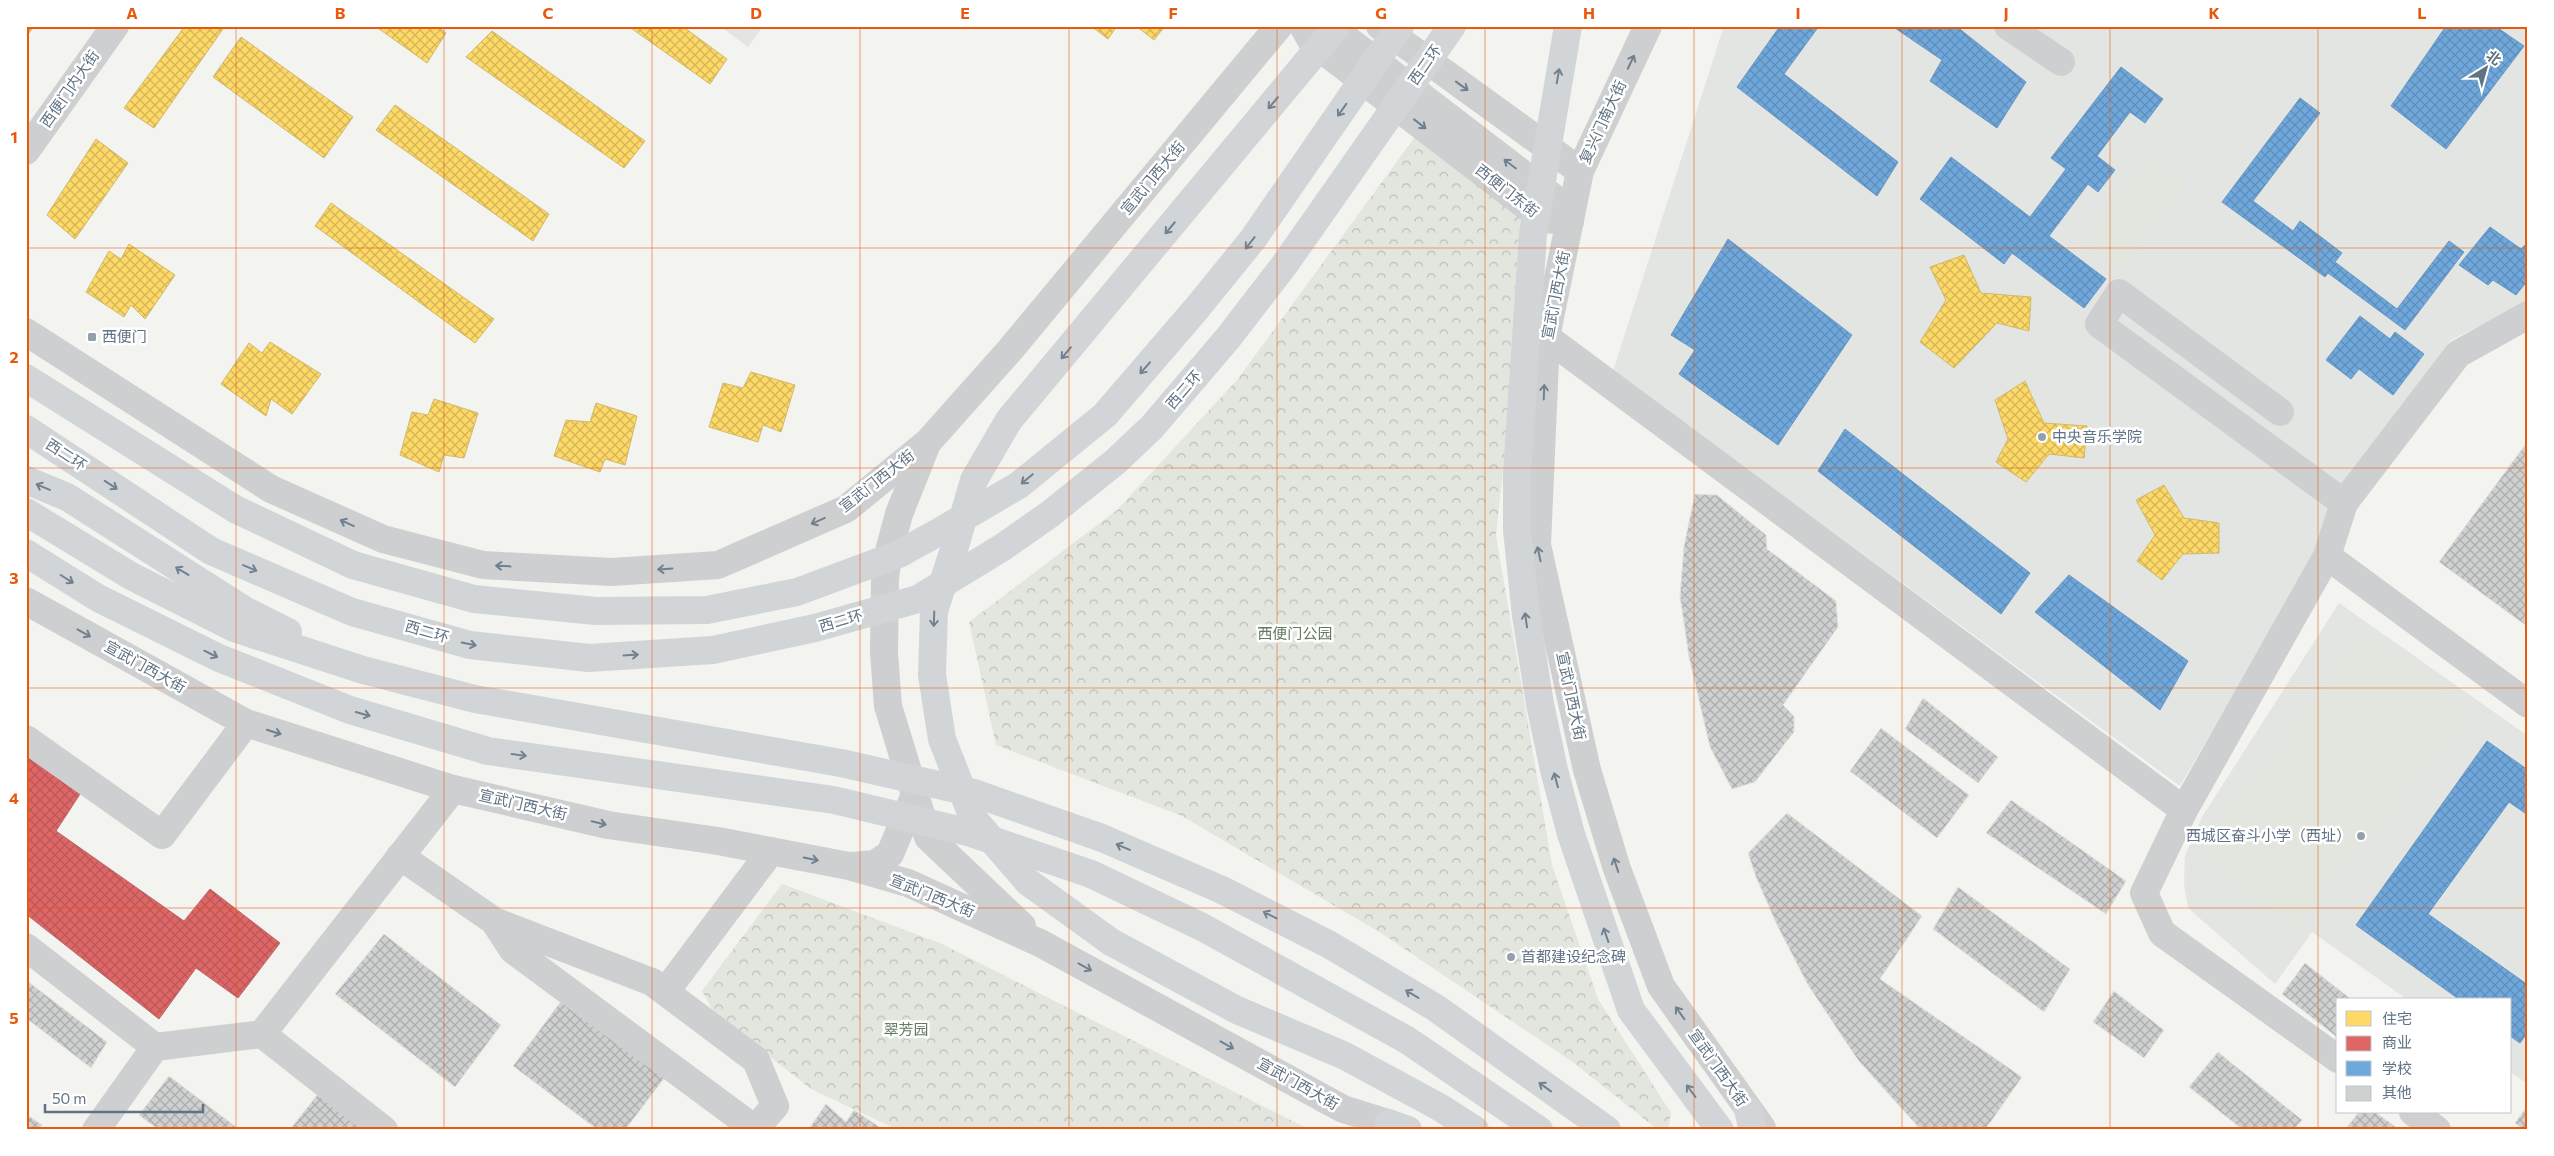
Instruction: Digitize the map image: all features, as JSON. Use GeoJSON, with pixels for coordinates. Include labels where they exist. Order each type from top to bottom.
{"type":"FeatureCollection","features":[{"type":"Feature","properties":{"kind":"highway"},"geometry":{"type":"LineString","coordinates":[[1337,26],[1009,420],[974,480],[934,611],[932,675],[942,739],[973,818],[1028,882],[1111,942],[1237,1010],[1345,1056],[1441,1108],[1475,1130]]}},
{"type":"Feature","properties":{"kind":"highway"},"geometry":{"type":"LineString","coordinates":[[26,378],[236,509],[354,565],[465,596],[596,612],[707,610],[797,592],[899,554],[937,533],[1019,485],[1104,414],[1197,308],[1253,239],[1400,26]]}},
{"type":"Feature","properties":{"kind":"highway","name":"西二环"},"geometry":{"type":"LineString","coordinates":[[26,429],[211,551],[352,612],[470,645],[590,658],[713,650],[825,626],[918,599],[1003,547],[1050,514],[1115,462],[1139,439],[1228,338],[1285,264],[1452,26]]}},
{"type":"Feature","properties":{"kind":"highway"},"geometry":{"type":"LineString","coordinates":[[1568,26],[1533,234],[1517,472],[1517,530],[1526,616],[1540,704],[1554,770],[1571,834],[1631,1010],[1720,1130]]}},
{"type":"Feature","properties":{"kind":"highway"},"geometry":{"type":"LineString","coordinates":[[26,480],[67,497],[148,551],[246,610],[363,670]]}},
{"type":"Feature","properties":{"kind":"highway"},"geometry":{"type":"LineString","coordinates":[[26,512],[131,576],[234,628],[363,670],[475,699],[832,761],[974,792],[1102,838],[1222,890],[1330,945],[1436,1008],[1607,1130]]}},
{"type":"Feature","properties":{"kind":"highway"},"geometry":{"type":"LineString","coordinates":[[26,553],[98,598],[219,658],[350,710],[488,750],[834,800],[970,833],[1091,874],[1202,928],[1407,1040],[1540,1130]]}},
{"type":"Feature","properties":{"kind":"street","name":"西便门内大街"},"geometry":{"type":"LineString","coordinates":[[26,151],[115,26]]}},
{"type":"Feature","properties":{"kind":"street","name":"宣武门西大街"},"geometry":{"type":"LineString","coordinates":[[26,332],[271,489],[383,539],[483,565],[612,572],[718,565],[846,508],[928,442],[1010,350],[1279,26]]}},
{"type":"Feature","properties":{"kind":"street","name":"西便门东街"},"geometry":{"type":"LineString","coordinates":[[1303,26],[1312,42],[1543,219],[1570,221]]}},
{"type":"Feature","properties":{"kind":"street","name":"西便门东街"},"geometry":{"type":"LineString","coordinates":[[1330,26],[1554,198],[1570,221]]}},
{"type":"Feature","properties":{"kind":"street"},"geometry":{"type":"LineString","coordinates":[[1380,26],[1580,171]]}},
{"type":"Feature","properties":{"kind":"street","name":"复兴门南大街"},"geometry":{"type":"LineString","coordinates":[[1570,221],[1580,171],[1648,26]]}},
{"type":"Feature","properties":{"kind":"street"},"geometry":{"type":"LineString","coordinates":[[2008,26],[2061,62]]}},
{"type":"Feature","properties":{"kind":"street","name":"宣武门西大街"},"geometry":{"type":"LineString","coordinates":[[1570,221],[1546,337],[1537,545],[1587,770],[1617,869],[1661,986],[1755,1123]]}},
{"type":"Feature","properties":{"kind":"street"},"geometry":{"type":"LineString","coordinates":[[2280,412],[2119,294],[2099,324],[2344,503]]}},
{"type":"Feature","properties":{"kind":"street"},"geometry":{"type":"LineString","coordinates":[[2336,1057],[2162,933],[2144,893],[2184,810],[2327,556],[2344,503],[2458,354],[2528,315]]}},
{"type":"Feature","properties":{"kind":"street"},"geometry":{"type":"LineString","coordinates":[[1546,337],[2184,810]]}},
{"type":"Feature","properties":{"kind":"street","name":"宣武门西大街"},"geometry":{"type":"LineString","coordinates":[[928,442],[891,538],[885,578],[884,653],[888,706],[928,837],[1042,944]]}},
{"type":"Feature","properties":{"kind":"street"},"geometry":{"type":"LineString","coordinates":[[2327,556],[2528,704]]}},
{"type":"Feature","properties":{"kind":"street","name":"宣武门西大街"},"geometry":{"type":"LineString","coordinates":[[26,601],[246,723],[453,789],[608,825],[771,851],[849,866],[908,883],[1042,944],[1343,1109],[1394,1128]]}},
{"type":"Feature","properties":{"kind":"street"},"geometry":{"type":"LineString","coordinates":[[26,739],[162,835],[246,723]]}},
{"type":"Feature","properties":{"kind":"street"},"geometry":{"type":"LineString","coordinates":[[262,1034],[453,789]]}},
{"type":"Feature","properties":{"kind":"street"},"geometry":{"type":"LineString","coordinates":[[849,866],[875,864],[890,854],[915,795]]}},
{"type":"Feature","properties":{"kind":"street"},"geometry":{"type":"LineString","coordinates":[[666,991],[771,851]]}},
{"type":"Feature","properties":{"kind":"street"},"geometry":{"type":"LineString","coordinates":[[400,856],[494,922],[652,982],[666,991],[756,1060],[775,1106],[755,1129],[513,950],[494,922]]}},
{"type":"Feature","properties":{"kind":"street"},"geometry":{"type":"LineString","coordinates":[[26,947],[156,1047],[262,1034],[384,1130]]}},
{"type":"Feature","properties":{"kind":"street"},"geometry":{"type":"LineString","coordinates":[[96,1130],[156,1047]]}},
{"type":"Feature","properties":{"kind":"street"},"geometry":{"type":"LineString","coordinates":[[2416,1114],[2438,1130]]}},
{"type":"Feature","properties":{"kind":"shaded area"},"geometry":{"type":"Polygon","coordinates":[[[720,26],[763,26],[748,47],[720,26]]]}},
{"type":"Feature","properties":{"kind":"shaded area","name":"中央音乐学院"},"geometry":{"type":"Polygon","coordinates":[[[1724,26],[2528,27],[2528,305],[2509,311],[2451,340],[2337,502],[2303,576],[2180,786],[1613,371],[1724,26]]]}},
{"type":"Feature","properties":{"kind":"shaded area","name":"西城区奋斗小学（西址）"},"geometry":{"type":"Polygon","coordinates":[[[2339,603],[2528,736],[2528,1084],[2512,1073],[2512,998],[2405,998],[2312,932],[2275,984],[2188,908],[2184,884],[2185,855],[2202,817],[2339,603]]]}},
{"type":"Feature","properties":{"kind":"green space","name":"西便门公园"},"geometry":{"type":"Polygon","coordinates":[[[1417,134],[1530,221],[1496,535],[1552,865],[1598,999],[1671,1113],[1668,1130],[1658,1130],[1574,1063],[1381,933],[1182,816],[996,745],[969,622],[1117,510],[1237,380],[1417,134]]]}},
{"type":"Feature","properties":{"kind":"green space"},"geometry":{"type":"Polygon","coordinates":[[[2146,154],[2186,183],[2122,270],[2082,241],[2146,154]]]}},
{"type":"Feature","properties":{"kind":"green space"},"geometry":{"type":"Polygon","coordinates":[[[2368,631],[2472,710],[2294,930],[2197,852],[2368,631]]]}},
{"type":"Feature","properties":{"kind":"green space","name":"翠芳园"},"geometry":{"type":"Polygon","coordinates":[[[782,884],[942,944],[1310,1130],[898,1130],[811,1089],[714,1013],[702,991],[782,884]]]}},
{"type":"Feature","properties":{"kind":"building: 住宅"},"geometry":{"type":"Polygon","coordinates":[[[26,26],[34,26],[26,37],[26,26]]]}},
{"type":"Feature","properties":{"kind":"building: 住宅"},"geometry":{"type":"Polygon","coordinates":[[[185,26],[225,26],[154,128],[124,108],[185,26]]]}},
{"type":"Feature","properties":{"kind":"building: 住宅"},"geometry":{"type":"Polygon","coordinates":[[[375,26],[437,26],[446,33],[427,63],[375,26]]]}},
{"type":"Feature","properties":{"kind":"building: 住宅"},"geometry":{"type":"Polygon","coordinates":[[[628,26],[682,26],[727,59],[710,84],[628,26]]]}},
{"type":"Feature","properties":{"kind":"building: 住宅"},"geometry":{"type":"Polygon","coordinates":[[[1091,26],[1117,26],[1108,39],[1091,26]]]}},
{"type":"Feature","properties":{"kind":"building: 住宅"},"geometry":{"type":"Polygon","coordinates":[[[1136,26],[1165,26],[1154,40],[1136,26]]]}},
{"type":"Feature","properties":{"kind":"building: 住宅"},"geometry":{"type":"Polygon","coordinates":[[[492,31],[645,141],[624,168],[466,57],[492,31]]]}},
{"type":"Feature","properties":{"kind":"building: 住宅"},"geometry":{"type":"Polygon","coordinates":[[[241,37],[353,117],[324,158],[213,77],[241,37]]]}},
{"type":"Feature","properties":{"kind":"building: 住宅"},"geometry":{"type":"Polygon","coordinates":[[[395,105],[549,214],[533,241],[376,130],[395,105]]]}},
{"type":"Feature","properties":{"kind":"building: 住宅"},"geometry":{"type":"Polygon","coordinates":[[[96,139],[128,163],[75,239],[47,215],[96,139]]]}},
{"type":"Feature","properties":{"kind":"building: 住宅"},"geometry":{"type":"Polygon","coordinates":[[[331,203],[494,319],[475,343],[315,226],[331,203]]]}},
{"type":"Feature","properties":{"kind":"building: 住宅"},"geometry":{"type":"Polygon","coordinates":[[[129,244],[175,275],[145,319],[131,305],[124,317],[86,292],[109,251],[121,259],[129,244]]]}},
{"type":"Feature","properties":{"kind":"building: 住宅"},"geometry":{"type":"Polygon","coordinates":[[[1964,255],[1981,293],[2031,297],[2029,331],[1997,323],[1954,368],[1920,342],[1946,300],[1930,267],[1964,255]]]}},
{"type":"Feature","properties":{"kind":"building: 住宅"},"geometry":{"type":"Polygon","coordinates":[[[270,342],[321,374],[292,414],[271,399],[266,416],[221,384],[249,343],[262,353],[270,342]]]}},
{"type":"Feature","properties":{"kind":"building: 住宅"},"geometry":{"type":"Polygon","coordinates":[[[751,372],[795,385],[781,432],[763,425],[758,442],[709,427],[723,383],[743,388],[751,372]]]}},
{"type":"Feature","properties":{"kind":"building: 住宅"},"geometry":{"type":"Polygon","coordinates":[[[2025,381],[2044,423],[2087,426],[2084,458],[2049,454],[2026,482],[1996,462],[2008,439],[1995,400],[2025,381]]]}},
{"type":"Feature","properties":{"kind":"building: 住宅"},"geometry":{"type":"Polygon","coordinates":[[[434,399],[478,413],[464,458],[444,455],[439,472],[400,455],[412,412],[428,415],[434,399]]]}},
{"type":"Feature","properties":{"kind":"building: 住宅"},"geometry":{"type":"Polygon","coordinates":[[[596,403],[637,416],[625,465],[605,459],[600,472],[554,456],[566,420],[590,422],[596,403]]]}},
{"type":"Feature","properties":{"kind":"building: 住宅"},"geometry":{"type":"Polygon","coordinates":[[[2164,485],[2184,518],[2219,523],[2219,553],[2183,554],[2162,580],[2137,561],[2155,535],[2136,500],[2164,485]]]}},
{"type":"Feature","properties":{"kind":"building: 商业"},"geometry":{"type":"Polygon","coordinates":[[[26,752],[82,791],[56,831],[184,921],[210,889],[280,943],[238,998],[196,968],[159,1019],[26,914],[26,752]]]}},
{"type":"Feature","properties":{"kind":"building: 学校"},"geometry":{"type":"Polygon","coordinates":[[[1780,26],[1819,26],[1784,74],[1898,162],[1877,196],[1737,87],[1780,26]]]}},
{"type":"Feature","properties":{"kind":"building: 学校"},"geometry":{"type":"Polygon","coordinates":[[[1892,26],[1956,26],[2026,82],[1997,128],[1930,81],[1942,60],[1892,26]]]}},
{"type":"Feature","properties":{"kind":"building: 学校"},"geometry":{"type":"Polygon","coordinates":[[[2446,26],[2495,26],[2524,46],[2446,149],[2391,106],[2446,26]]]}},
{"type":"Feature","properties":{"kind":"building: 学校"},"geometry":{"type":"Polygon","coordinates":[[[2121,67],[2163,99],[2145,123],[2130,112],[2097,156],[2115,170],[2098,192],[2088,184],[2049,236],[2106,279],[2084,308],[2012,253],[2004,264],[1920,199],[1951,157],[2030,217],[2066,169],[2051,158],[2121,67]]]}},
{"type":"Feature","properties":{"kind":"building: 学校"},"geometry":{"type":"Polygon","coordinates":[[[2300,98],[2320,113],[2253,201],[2293,231],[2300,221],[2342,253],[2335,262],[2397,309],[2449,241],[2464,252],[2405,330],[2328,273],[2325,277],[2222,202],[2300,98]]]}},
{"type":"Feature","properties":{"kind":"building: 学校"},"geometry":{"type":"Polygon","coordinates":[[[2490,227],[2521,249],[2528,242],[2528,280],[2516,295],[2493,280],[2488,285],[2459,265],[2490,227]]]}},
{"type":"Feature","properties":{"kind":"building: 学校"},"geometry":{"type":"Polygon","coordinates":[[[1728,239],[1852,335],[1778,445],[1679,374],[1695,350],[1671,335],[1728,239]]]}},
{"type":"Feature","properties":{"kind":"building: 学校"},"geometry":{"type":"Polygon","coordinates":[[[2360,316],[2390,339],[2395,332],[2424,354],[2393,395],[2359,369],[2351,379],[2326,360],[2360,316]]]}},
{"type":"Feature","properties":{"kind":"building: 学校"},"geometry":{"type":"Polygon","coordinates":[[[1845,429],[2030,573],[2001,614],[1818,471],[1845,429]]]}},
{"type":"Feature","properties":{"kind":"building: 学校"},"geometry":{"type":"Polygon","coordinates":[[[2069,575],[2188,661],[2160,710],[2035,612],[2069,575]]]}},
{"type":"Feature","properties":{"kind":"building: 学校"},"geometry":{"type":"Polygon","coordinates":[[[2487,741],[2528,770],[2528,815],[2509,802],[2428,914],[2528,985],[2528,1032],[2520,1043],[2512,1037],[2512,998],[2457,998],[2356,925],[2487,741]]]}},
{"type":"Feature","properties":{"kind":"building: 其他"},"geometry":{"type":"Polygon","coordinates":[[[2528,441],[2528,627],[2439,562],[2528,441]]]}},
{"type":"Feature","properties":{"kind":"building: 其他"},"geometry":{"type":"Polygon","coordinates":[[[1695,494],[1717,495],[1766,535],[1767,549],[1836,601],[1838,627],[1783,705],[1794,716],[1794,732],[1755,782],[1732,789],[1710,747],[1689,657],[1680,596],[1684,546],[1695,494]]]}},
{"type":"Feature","properties":{"kind":"building: 其他"},"geometry":{"type":"Polygon","coordinates":[[[1923,698],[1998,757],[1978,783],[1905,729],[1923,698]]]}},
{"type":"Feature","properties":{"kind":"building: 其他"},"geometry":{"type":"Polygon","coordinates":[[[1881,728],[1969,795],[1937,838],[1850,771],[1881,728]]]}},
{"type":"Feature","properties":{"kind":"building: 其他"},"geometry":{"type":"Polygon","coordinates":[[[2011,800],[2126,881],[2106,914],[1986,833],[2011,800]]]}},
{"type":"Feature","properties":{"kind":"building: 其他"},"geometry":{"type":"Polygon","coordinates":[[[1787,813],[1922,916],[1880,979],[2022,1077],[1985,1130],[1921,1130],[1858,1060],[1808,985],[1777,925],[1756,877],[1748,853],[1787,813]]]}},
{"type":"Feature","properties":{"kind":"building: 其他"},"geometry":{"type":"Polygon","coordinates":[[[1958,887],[2070,969],[2044,1012],[1933,929],[1958,887]]]}},
{"type":"Feature","properties":{"kind":"building: 其他"},"geometry":{"type":"Polygon","coordinates":[[[384,934],[501,1025],[455,1087],[335,994],[384,934]]]}},
{"type":"Feature","properties":{"kind":"building: 其他"},"geometry":{"type":"Polygon","coordinates":[[[2305,963],[2349,998],[2336,998],[2336,1036],[2282,994],[2305,963]]]}},
{"type":"Feature","properties":{"kind":"building: 其他"},"geometry":{"type":"Polygon","coordinates":[[[26,980],[107,1042],[91,1068],[26,1018],[26,980]]]}},
{"type":"Feature","properties":{"kind":"building: 其他"},"geometry":{"type":"Polygon","coordinates":[[[2114,991],[2164,1030],[2144,1058],[2093,1022],[2114,991]]]}},
{"type":"Feature","properties":{"kind":"building: 其他"},"geometry":{"type":"Polygon","coordinates":[[[562,1000],[665,1077],[625,1130],[598,1130],[513,1066],[562,1000]]]}},
{"type":"Feature","properties":{"kind":"building: 其他"},"geometry":{"type":"Polygon","coordinates":[[[2218,1052],[2302,1120],[2294,1130],[2243,1130],[2189,1087],[2218,1052]]]}},
{"type":"Feature","properties":{"kind":"building: 其他"},"geometry":{"type":"Polygon","coordinates":[[[169,1076],[240,1130],[159,1130],[139,1115],[169,1076]]]}},
{"type":"Feature","properties":{"kind":"building: 其他"},"geometry":{"type":"Polygon","coordinates":[[[318,1094],[364,1130],[298,1130],[292,1127],[318,1094]]]}},
{"type":"Feature","properties":{"kind":"building: 其他"},"geometry":{"type":"Polygon","coordinates":[[[826,1104],[846,1122],[854,1110],[884,1130],[808,1130],[826,1104]]]}},
{"type":"Feature","properties":{"kind":"building: 其他"},"geometry":{"type":"Polygon","coordinates":[[[2528,1105],[2528,1130],[2524,1130],[2515,1123],[2528,1105]]]}},
{"type":"Feature","properties":{"kind":"building: 其他"},"geometry":{"type":"Polygon","coordinates":[[[26,1114],[42,1125],[38,1130],[26,1130],[26,1114]]]}},
{"type":"Feature","properties":{"kind":"building: 其他"},"geometry":{"type":"Polygon","coordinates":[[[2357,1114],[2378,1114],[2400,1130],[2351,1130],[2347,1127],[2357,1114]]]}},
{"type":"Feature","properties":{"kind":"place","name":"西便门"},"geometry":{"type":"Point","coordinates":[92,337]}},
{"type":"Feature","properties":{"kind":"place","name":"中央音乐学院"},"geometry":{"type":"Point","coordinates":[2042,437]}},
{"type":"Feature","properties":{"kind":"place","name":"西城区奋斗小学（西址）"},"geometry":{"type":"Point","coordinates":[2361,836]}},
{"type":"Feature","properties":{"kind":"place","name":"首都建设纪念碑"},"geometry":{"type":"Point","coordinates":[1511,957]}}]}
